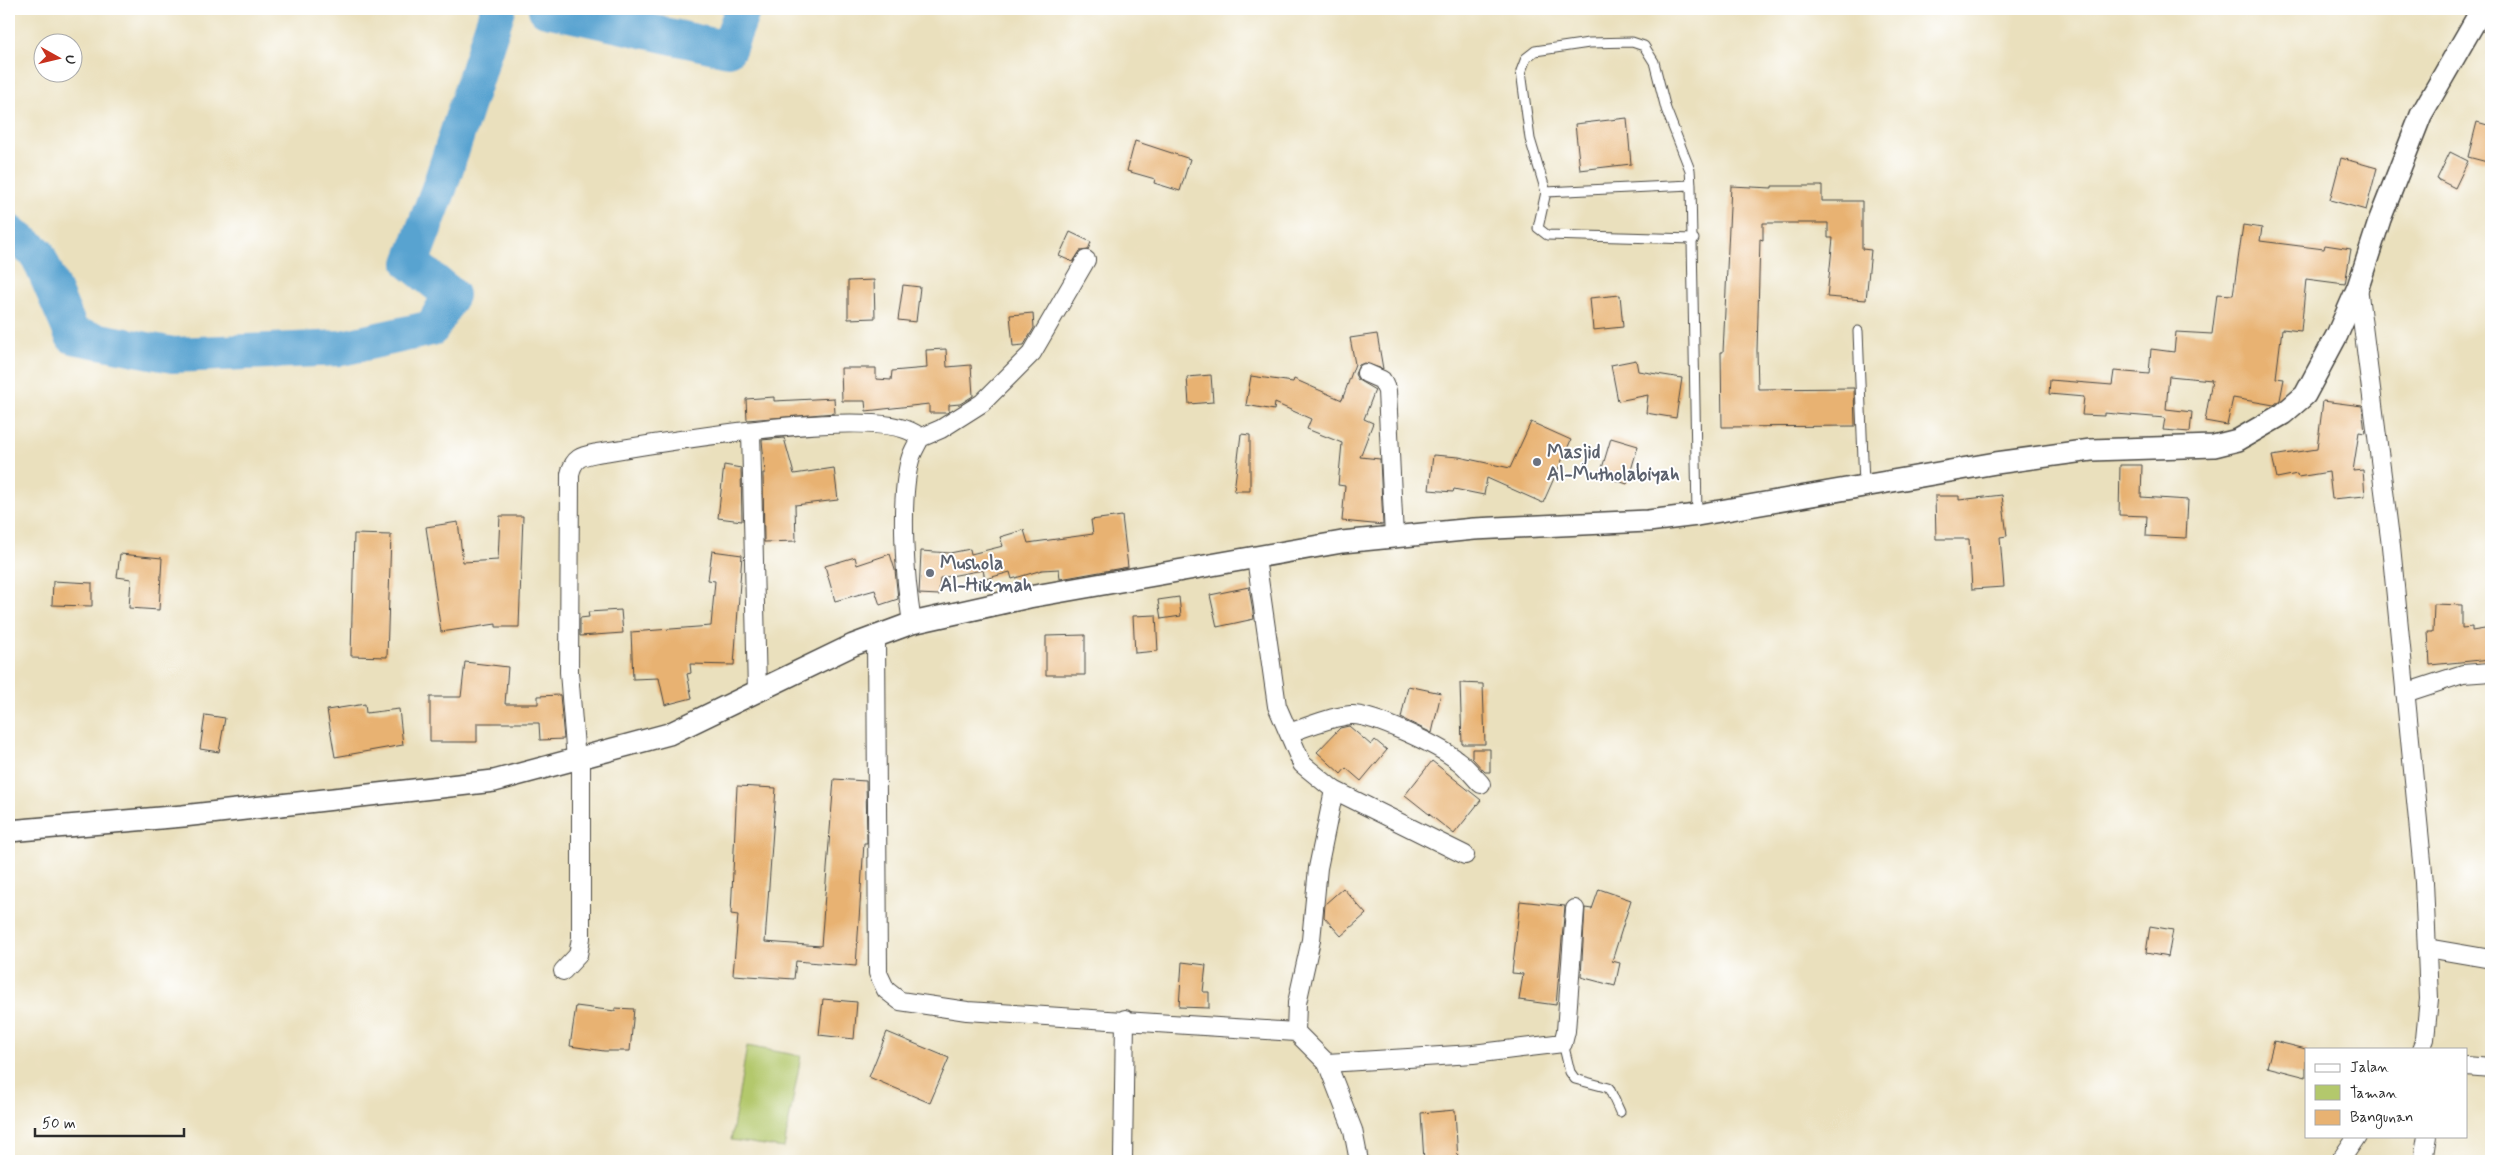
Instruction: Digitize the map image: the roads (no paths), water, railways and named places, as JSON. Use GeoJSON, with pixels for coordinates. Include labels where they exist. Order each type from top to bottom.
{"type":"FeatureCollection","features":[{"type":"Feature","properties":{"kind":"street"},"geometry":{"type":"LineString","coordinates":[[9,832],[183,816],[473,785],[579,760],[669,734],[876,635],[912,622],[1029,597],[1342,542],[1474,529],[1648,521],[1697,515],[1864,485],[2092,450],[2214,446],[2238,440],[2283,414],[2305,395],[2337,335],[2358,287],[2380,219],[2421,115],[2482,9]]}},
{"type":"Feature","properties":{"kind":"street"},"geometry":{"type":"LineString","coordinates":[[912,622],[906,585],[905,500],[910,460],[920,438],[941,429],[982,403],[1032,353],[1086,260]]}},
{"type":"Feature","properties":{"kind":"street"},"geometry":{"type":"LineString","coordinates":[[2358,287],[2391,546],[2424,882],[2429,999],[2425,1039],[2421,1048]]}},
{"type":"Feature","properties":{"kind":"street"},"geometry":{"type":"LineString","coordinates":[[1366,373],[1382,380],[1386,391],[1394,537]]}},
{"type":"Feature","properties":{"kind":"street"},"geometry":{"type":"LineString","coordinates":[[563,971],[578,955],[581,938],[579,760],[568,672],[570,474],[572,464],[581,456],[597,453],[751,431],[850,422],[899,426],[914,432],[920,438]]}},
{"type":"Feature","properties":{"kind":"street"},"geometry":{"type":"LineString","coordinates":[[751,431],[757,692]]}},
{"type":"Feature","properties":{"kind":"street"},"geometry":{"type":"LineString","coordinates":[[1256,558],[1277,706],[1302,764],[1334,790],[1465,855]]}},
{"type":"Feature","properties":{"kind":"street"},"geometry":{"type":"LineString","coordinates":[[876,635],[878,973],[886,990],[900,1001],[967,1010],[1125,1019],[1296,1032],[1328,1062],[1353,1130],[1359,1161]]}},
{"type":"Feature","properties":{"kind":"street"},"geometry":{"type":"LineString","coordinates":[[2406,693],[2463,674],[2491,672]]}},
{"type":"Feature","properties":{"kind":"street"},"geometry":{"type":"LineString","coordinates":[[1289,733],[1326,720],[1353,715],[1373,719],[1418,738],[1457,760],[1481,784]]}},
{"type":"Feature","properties":{"kind":"street"},"geometry":{"type":"LineString","coordinates":[[1296,1032],[1297,1003],[1311,940],[1318,868],[1334,790]]}},
{"type":"Feature","properties":{"kind":"street"},"geometry":{"type":"LineString","coordinates":[[1328,1062],[1473,1054],[1563,1043],[1566,1032],[1575,909]]}},
{"type":"Feature","properties":{"kind":"street"},"geometry":{"type":"LineString","coordinates":[[2427,948],[2491,959]]}},
{"type":"Feature","properties":{"kind":"street"},"geometry":{"type":"LineString","coordinates":[[1123,1158],[1125,1019]]}},
{"type":"Feature","properties":{"kind":"street"},"geometry":{"type":"LineString","coordinates":[[2468,1066],[2491,1068]]}},
{"type":"Feature","properties":{"kind":"street"},"geometry":{"type":"LineString","coordinates":[[2340,1161],[2356,1138]]}},
{"type":"Feature","properties":{"kind":"street"},"geometry":{"type":"LineString","coordinates":[[2423,1161],[2427,1138]]}},
{"type":"Feature","properties":{"kind":"lane"},"geometry":{"type":"LineString","coordinates":[[1694,238],[1546,235],[1538,228],[1546,192],[1530,139],[1521,71],[1526,58],[1535,51],[1589,43],[1632,42],[1644,46],[1654,62],[1666,109],[1690,170],[1694,238],[1692,304],[1697,515]]}},
{"type":"Feature","properties":{"kind":"lane"},"geometry":{"type":"LineString","coordinates":[[1546,192],[1691,185]]}},
{"type":"Feature","properties":{"kind":"lane"},"geometry":{"type":"LineString","coordinates":[[1858,331],[1864,485]]}},
{"type":"Feature","properties":{"kind":"lane"},"geometry":{"type":"LineString","coordinates":[[1563,1043],[1570,1072],[1575,1079],[1609,1088],[1620,1112]]}},
{"type":"Feature","properties":{"kind":"waterway"},"geometry":{"type":"LineString","coordinates":[[9,232],[37,253],[73,336],[173,355],[342,348],[432,328],[451,295],[411,263],[440,186],[498,9]]}},
{"type":"Feature","properties":{"kind":"waterway"},"geometry":{"type":"LineString","coordinates":[[546,9],[728,49],[743,9]]}},
{"type":"Feature","properties":{"kind":"place","name":"Masjid Al-Mutholabiyah"},"geometry":{"type":"Point","coordinates":[1537,462]}},
{"type":"Feature","properties":{"kind":"place","name":"Mushola Al-Hikmah"},"geometry":{"type":"Point","coordinates":[930,573]}}]}
